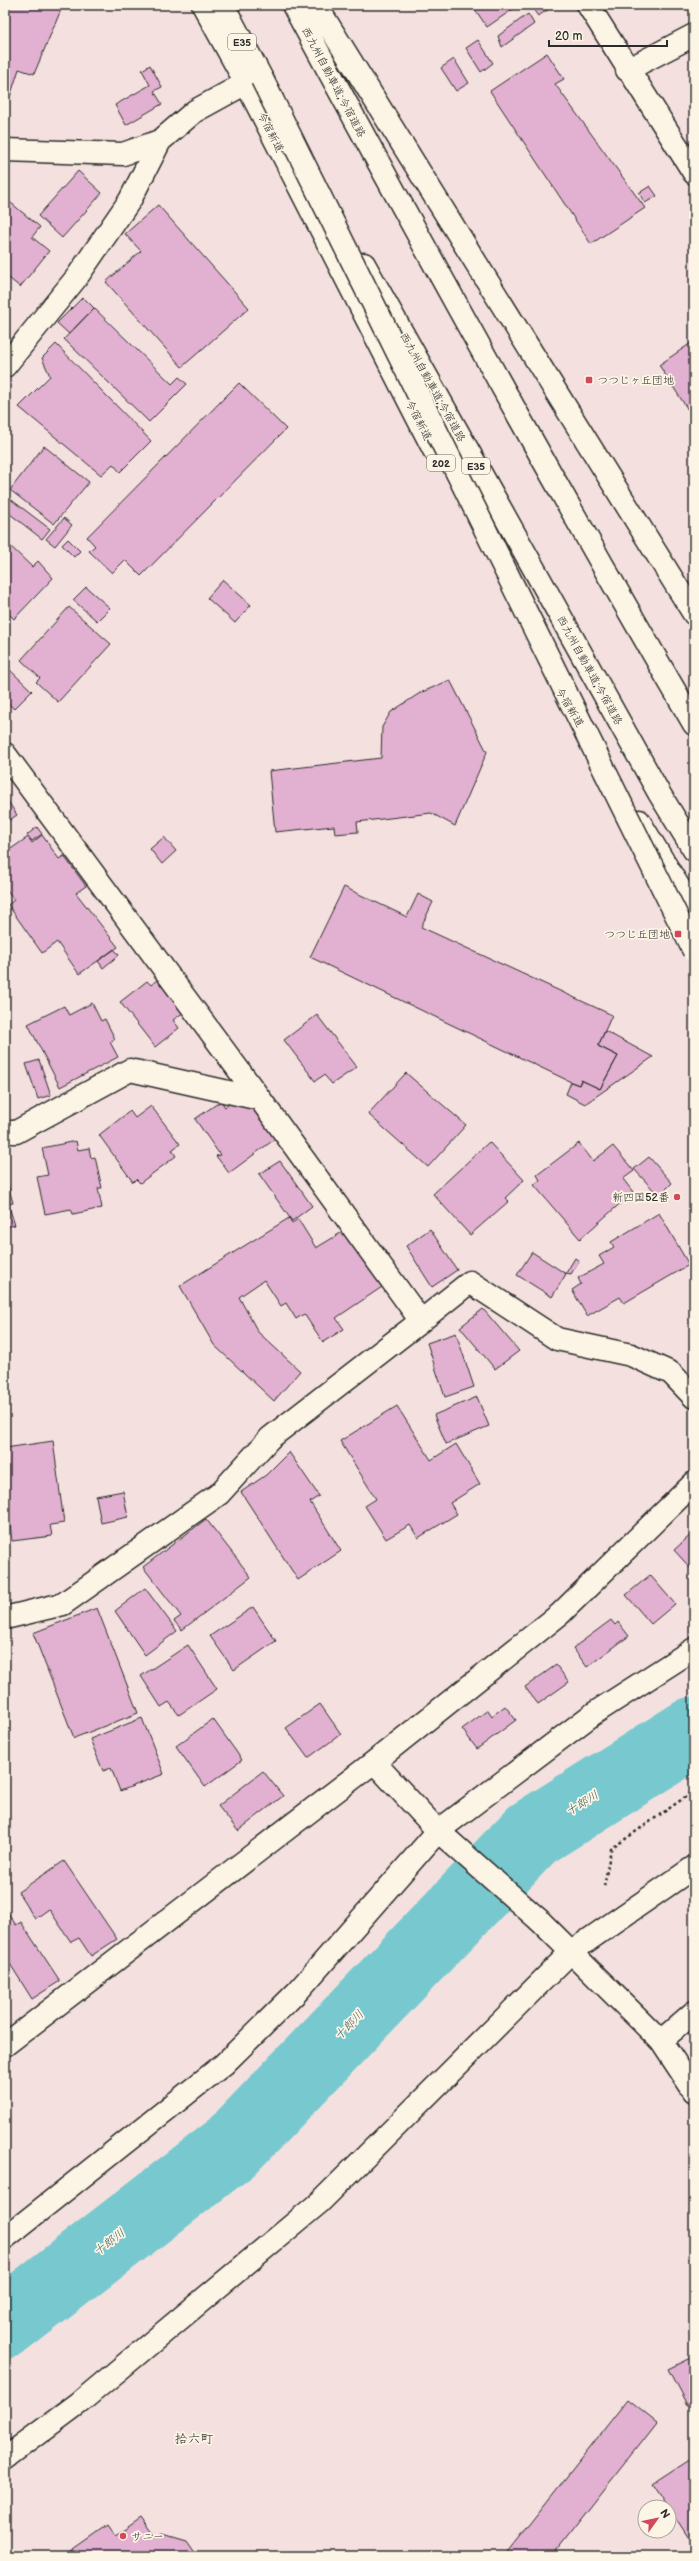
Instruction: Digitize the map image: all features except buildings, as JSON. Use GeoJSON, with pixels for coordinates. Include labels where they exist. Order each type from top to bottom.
{"type":"FeatureCollection","features":[{"type":"Feature","properties":{"kind":"main road","name":"今宿新道"},"geometry":{"type":"LineString","coordinates":[[203,5],[254,81],[538,653],[694,912]]}},
{"type":"Feature","properties":{"kind":"main road","name":"西九州自動車道;今宿道路"},"geometry":{"type":"LineString","coordinates":[[223,5],[254,81],[659,793],[694,850]]}},
{"type":"Feature","properties":{"kind":"main road","name":"西九州自動車道;今宿道路"},"geometry":{"type":"LineString","coordinates":[[293,5],[443,284],[602,566],[694,724]]}},
{"type":"Feature","properties":{"kind":"main road"},"geometry":{"type":"LineString","coordinates":[[316,5],[694,614]]}},
{"type":"Feature","properties":{"kind":"main road"},"geometry":{"type":"LineString","coordinates":[[588,5],[627,70],[694,173]]}},
{"type":"Feature","properties":{"kind":"main road"},"geometry":{"type":"LineString","coordinates":[[627,70],[694,35]]}},
{"type":"Feature","properties":{"kind":"main road"},"geometry":{"type":"LineString","coordinates":[[5,150],[123,154],[160,141],[195,111],[254,81],[694,951]]}},
{"type":"Feature","properties":{"kind":"main road"},"geometry":{"type":"LineString","coordinates":[[5,366],[81,271],[130,200],[160,141]]}},
{"type":"Feature","properties":{"kind":"main road"},"geometry":{"type":"LineString","coordinates":[[5,754],[260,1099],[421,1321]]}},
{"type":"Feature","properties":{"kind":"main road"},"geometry":{"type":"LineString","coordinates":[[5,1132],[16,1132],[130,1070],[260,1099]]}},
{"type":"Feature","properties":{"kind":"main road"},"geometry":{"type":"LineString","coordinates":[[5,1618],[63,1604],[219,1494],[270,1438],[470,1282],[557,1339],[631,1355],[671,1372],[694,1397]]}},
{"type":"Feature","properties":{"kind":"main road"},"geometry":{"type":"LineString","coordinates":[[5,2045],[374,1762],[560,1614],[694,1483]]}},
{"type":"Feature","properties":{"kind":"main road"},"geometry":{"type":"LineString","coordinates":[[5,2238],[224,2064],[298,1992],[438,1831],[593,1714],[694,1649]]}},
{"type":"Feature","properties":{"kind":"main road"},"geometry":{"type":"LineString","coordinates":[[374,1762],[438,1831],[539,1920],[661,2041],[694,2091]]}},
{"type":"Feature","properties":{"kind":"main road"},"geometry":{"type":"LineString","coordinates":[[5,2458],[80,2403],[320,2202],[571,1952],[694,1867]]}},
{"type":"Feature","properties":{"kind":"main road"},"geometry":{"type":"LineString","coordinates":[[661,2041],[694,2012]]}},
{"type":"Feature","properties":{"kind":"path"},"geometry":{"type":"LineString","coordinates":[[604,1886],[611,1849],[694,1791]]}},
{"type":"Feature","properties":{"kind":"waterway","name":"十郎川"},"geometry":{"type":"LineString","coordinates":[[5,2323],[231,2148],[532,1834],[694,1732]]}},
{"type":"Feature","properties":{"kind":"place","name":"つつじヶ丘団地"},"geometry":{"type":"Point","coordinates":[589,380]}},
{"type":"Feature","properties":{"kind":"place","name":"つつじ丘団地"},"geometry":{"type":"Point","coordinates":[678,934]}},
{"type":"Feature","properties":{"kind":"place","name":"新四国52番"},"geometry":{"type":"Point","coordinates":[677,1197]}},
{"type":"Feature","properties":{"kind":"place","name":"サニー"},"geometry":{"type":"Point","coordinates":[123,2536]}},
{"type":"Feature","properties":{"kind":"district","name":"拾六町"},"geometry":{"type":"Point","coordinates":[194,2438]}}]}
